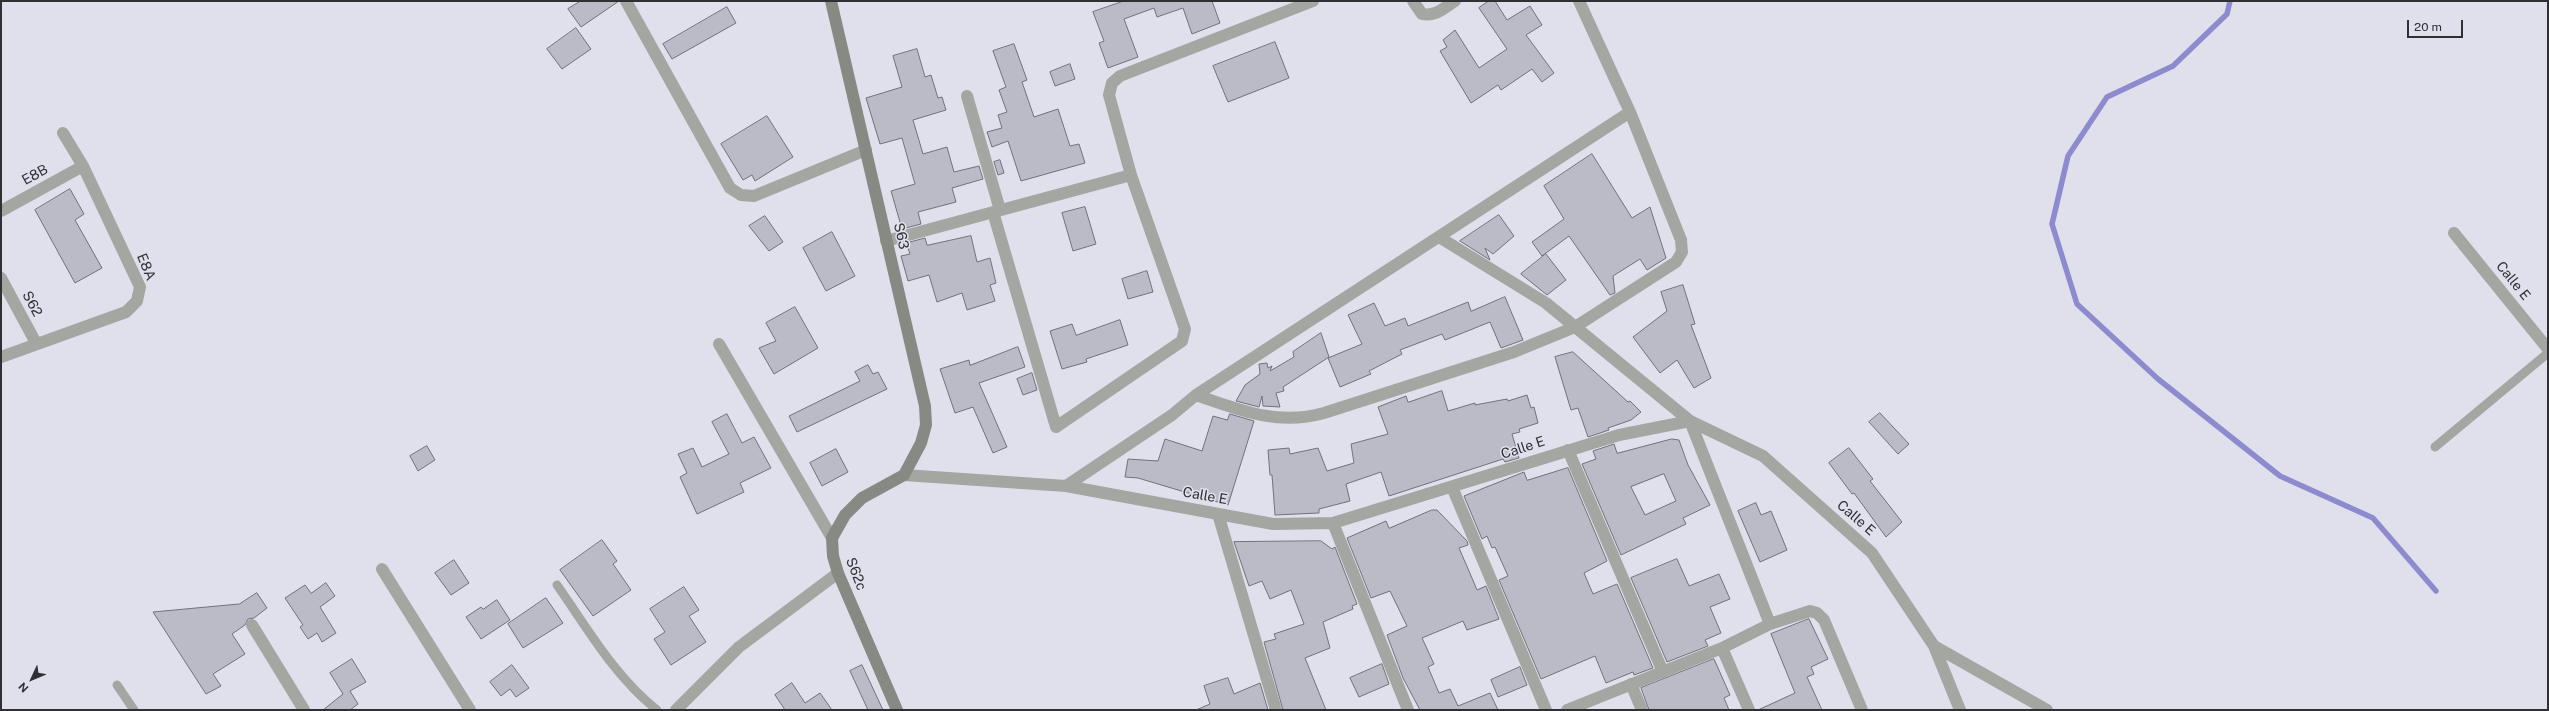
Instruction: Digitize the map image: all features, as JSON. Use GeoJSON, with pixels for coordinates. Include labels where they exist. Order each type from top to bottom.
{"type":"FeatureCollection","features":[{"type":"Feature","properties":{"kind":"main road","name":"S63"},"geometry":{"type":"LineString","coordinates":[[831,1],[925,406],[926,425],[921,443],[904,474]]}},
{"type":"Feature","properties":{"kind":"main road"},"geometry":{"type":"LineString","coordinates":[[832,538],[845,515],[862,498],[904,474]]}},
{"type":"Feature","properties":{"kind":"main road","name":"S62c"},"geometry":{"type":"LineString","coordinates":[[832,538],[833,556],[838,573],[897,710]]}},
{"type":"Feature","properties":{"kind":"street"},"geometry":{"type":"LineString","coordinates":[[626,1],[730,188],[741,195],[754,196],[866,150]]}},
{"type":"Feature","properties":{"kind":"street"},"geometry":{"type":"LineString","coordinates":[[967,96],[996,211],[1056,427],[1182,341],[1185,336],[1185,330],[1131,176],[1109,95],[1112,83],[1120,76],[1313,1]]}},
{"type":"Feature","properties":{"kind":"street"},"geometry":{"type":"LineString","coordinates":[[1413,1],[1422,14],[1429,15],[1435,14],[1455,1]]}},
{"type":"Feature","properties":{"kind":"street"},"geometry":{"type":"LineString","coordinates":[[1196,396],[1258,416],[1303,419],[1514,352],[1575,327],[1676,262],[1682,252],[1681,240],[1630,112],[1579,1]]}},
{"type":"Feature","properties":{"kind":"street"},"geometry":{"type":"LineString","coordinates":[[1066,486],[1172,415],[1196,396],[1630,112]]}},
{"type":"Feature","properties":{"kind":"street","name":"E8A"},"geometry":{"type":"LineString","coordinates":[[1,357],[36,343],[126,312],[137,301],[140,287],[83,166],[63,133]]}},
{"type":"Feature","properties":{"kind":"street","name":"E8B"},"geometry":{"type":"LineString","coordinates":[[1,211],[83,166]]}},
{"type":"Feature","properties":{"kind":"street"},"geometry":{"type":"LineString","coordinates":[[886,240],[1131,176]]}},
{"type":"Feature","properties":{"kind":"street","name":"Calle E"},"geometry":{"type":"LineString","coordinates":[[2454,233],[2548,349]]}},
{"type":"Feature","properties":{"kind":"street"},"geometry":{"type":"LineString","coordinates":[[1439,237],[1546,303],[1690,421],[1770,624]]}},
{"type":"Feature","properties":{"kind":"street","name":"S62"},"geometry":{"type":"LineString","coordinates":[[1,278],[36,343]]}},
{"type":"Feature","properties":{"kind":"street"},"geometry":{"type":"LineString","coordinates":[[719,344],[832,538]]}},
{"type":"Feature","properties":{"kind":"street","name":"Calle E"},"geometry":{"type":"LineString","coordinates":[[904,474],[1066,486],[1273,524],[1333,523],[1618,435],[1690,421],[1763,456],[1872,552],[1934,646],[2047,710]]}},
{"type":"Feature","properties":{"kind":"street"},"geometry":{"type":"LineString","coordinates":[[1568,450],[1663,672]]}},
{"type":"Feature","properties":{"kind":"street"},"geometry":{"type":"LineString","coordinates":[[1452,487],[1546,710]]}},
{"type":"Feature","properties":{"kind":"street"},"geometry":{"type":"LineString","coordinates":[[1218,514],[1276,710]]}},
{"type":"Feature","properties":{"kind":"street"},"geometry":{"type":"LineString","coordinates":[[1333,523],[1408,710]]}},
{"type":"Feature","properties":{"kind":"street"},"geometry":{"type":"LineString","coordinates":[[382,570],[470,710]]}},
{"type":"Feature","properties":{"kind":"street"},"geometry":{"type":"LineString","coordinates":[[676,710],[739,647],[838,573]]}},
{"type":"Feature","properties":{"kind":"street"},"geometry":{"type":"LineString","coordinates":[[1567,710],[1722,648],[1770,624],[1810,611],[1817,613],[1824,620],[1862,710]]}},
{"type":"Feature","properties":{"kind":"street"},"geometry":{"type":"LineString","coordinates":[[252,625],[304,710]]}},
{"type":"Feature","properties":{"kind":"street"},"geometry":{"type":"LineString","coordinates":[[1934,646],[1960,710]]}},
{"type":"Feature","properties":{"kind":"street"},"geometry":{"type":"LineString","coordinates":[[1722,648],[1749,710]]}},
{"type":"Feature","properties":{"kind":"street"},"geometry":{"type":"LineString","coordinates":[[1631,684],[1642,710]]}},
{"type":"Feature","properties":{"kind":"lane"},"geometry":{"type":"LineString","coordinates":[[2435,446],[2548,353]]}},
{"type":"Feature","properties":{"kind":"lane"},"geometry":{"type":"LineString","coordinates":[[557,585],[623,679],[636,694],[657,710]]}},
{"type":"Feature","properties":{"kind":"lane"},"geometry":{"type":"LineString","coordinates":[[117,684],[134,710]]}},
{"type":"Feature","properties":{"kind":"building"},"geometry":{"type":"Polygon","coordinates":[[[581,1],[619,1],[581,27],[568,9],[581,1]]]}},
{"type":"Feature","properties":{"kind":"building"},"geometry":{"type":"Polygon","coordinates":[[[1124,1],[1212,1],[1220,23],[1192,34],[1183,8],[1157,17],[1154,8],[1124,19],[1138,57],[1108,68],[1099,43],[1104,41],[1093,12],[1124,1]]]}},
{"type":"Feature","properties":{"kind":"building"},"geometry":{"type":"Polygon","coordinates":[[[1489,1],[1495,1],[1507,20],[1530,6],[1542,25],[1526,35],[1554,73],[1542,82],[1532,69],[1501,90],[1498,85],[1471,103],[1440,51],[1447,47],[1443,40],[1455,30],[1479,68],[1507,49],[1479,8],[1489,1]]]}},
{"type":"Feature","properties":{"kind":"building"},"geometry":{"type":"Polygon","coordinates":[[[727,7],[736,23],[672,59],[663,44],[727,7]]]}},
{"type":"Feature","properties":{"kind":"building"},"geometry":{"type":"Polygon","coordinates":[[[576,28],[591,49],[562,69],[547,49],[576,28]]]}},
{"type":"Feature","properties":{"kind":"building"},"geometry":{"type":"Polygon","coordinates":[[[1275,42],[1289,78],[1228,102],[1213,66],[1275,42]]]}},
{"type":"Feature","properties":{"kind":"building"},"geometry":{"type":"Polygon","coordinates":[[[1014,44],[1027,80],[1022,82],[1034,117],[1058,109],[1070,146],[1079,144],[1085,163],[1021,181],[1008,141],[992,147],[987,132],[1002,128],[998,115],[1007,112],[999,90],[1006,87],[993,51],[1014,44]]]}},
{"type":"Feature","properties":{"kind":"building"},"geometry":{"type":"Polygon","coordinates":[[[917,49],[925,77],[931,75],[938,98],[942,97],[946,110],[913,120],[923,154],[947,147],[954,172],[979,166],[983,179],[952,188],[956,202],[918,212],[921,224],[902,229],[891,191],[915,184],[902,138],[880,144],[866,98],[902,87],[893,56],[917,49]]]}},
{"type":"Feature","properties":{"kind":"building"},"geometry":{"type":"Polygon","coordinates":[[[1070,64],[1075,79],[1055,86],[1050,72],[1070,64]]]}},
{"type":"Feature","properties":{"kind":"building"},"geometry":{"type":"Polygon","coordinates":[[[767,116],[793,157],[755,181],[752,175],[743,180],[721,144],[767,116]]]}},
{"type":"Feature","properties":{"kind":"building"},"geometry":{"type":"Polygon","coordinates":[[[1592,154],[1632,218],[1650,207],[1666,258],[1647,270],[1640,259],[1613,276],[1615,293],[1610,295],[1569,236],[1542,256],[1532,242],[1564,219],[1544,186],[1592,154]]]}},
{"type":"Feature","properties":{"kind":"building"},"geometry":{"type":"Polygon","coordinates":[[[1000,160],[1004,173],[998,175],[994,162],[1000,160]]]}},
{"type":"Feature","properties":{"kind":"building"},"geometry":{"type":"Polygon","coordinates":[[[70,189],[84,214],[75,220],[102,268],[75,283],[35,210],[70,189]]]}},
{"type":"Feature","properties":{"kind":"building"},"geometry":{"type":"Polygon","coordinates":[[[1085,207],[1096,244],[1073,251],[1062,213],[1085,207]]]}},
{"type":"Feature","properties":{"kind":"building"},"geometry":{"type":"Polygon","coordinates":[[[1499,215],[1514,236],[1493,254],[1485,248],[1490,260],[1460,241],[1499,215]]]}},
{"type":"Feature","properties":{"kind":"building"},"geometry":{"type":"Polygon","coordinates":[[[765,216],[783,242],[769,251],[749,226],[765,216]]]}},
{"type":"Feature","properties":{"kind":"building"},"geometry":{"type":"Polygon","coordinates":[[[832,232],[855,276],[826,291],[803,248],[832,232]]]}},
{"type":"Feature","properties":{"kind":"building"},"geometry":{"type":"Polygon","coordinates":[[[971,236],[977,262],[990,258],[996,283],[990,285],[995,301],[967,310],[962,293],[937,302],[929,275],[908,281],[901,256],[910,254],[906,243],[925,238],[927,245],[971,236]]]}},
{"type":"Feature","properties":{"kind":"building"},"geometry":{"type":"Polygon","coordinates":[[[1546,254],[1566,280],[1547,295],[1521,274],[1546,254]]]}},
{"type":"Feature","properties":{"kind":"building"},"geometry":{"type":"Polygon","coordinates":[[[1147,271],[1153,292],[1128,299],[1122,279],[1147,271]]]}},
{"type":"Feature","properties":{"kind":"building"},"geometry":{"type":"Polygon","coordinates":[[[1683,285],[1695,324],[1691,325],[1711,378],[1694,388],[1677,360],[1660,373],[1633,337],[1667,311],[1661,292],[1683,285]]]}},
{"type":"Feature","properties":{"kind":"building"},"geometry":{"type":"Polygon","coordinates":[[[1505,297],[1523,340],[1501,348],[1490,322],[1445,340],[1442,334],[1400,350],[1402,354],[1369,371],[1371,374],[1340,387],[1328,358],[1362,344],[1348,315],[1374,303],[1385,326],[1405,318],[1408,326],[1468,302],[1471,311],[1505,297]]]}},
{"type":"Feature","properties":{"kind":"building"},"geometry":{"type":"Polygon","coordinates":[[[795,307],[818,348],[774,374],[759,348],[776,341],[766,323],[795,307]]]}},
{"type":"Feature","properties":{"kind":"building"},"geometry":{"type":"Polygon","coordinates":[[[1120,320],[1128,345],[1086,359],[1087,362],[1062,369],[1050,331],[1072,324],[1076,335],[1120,320]]]}},
{"type":"Feature","properties":{"kind":"building"},"geometry":{"type":"Polygon","coordinates":[[[1321,333],[1329,357],[1283,387],[1284,391],[1276,393],[1280,407],[1263,406],[1262,396],[1259,407],[1236,401],[1245,385],[1260,374],[1259,364],[1267,363],[1268,368],[1272,366],[1270,371],[1294,357],[1293,352],[1321,333]]]}},
{"type":"Feature","properties":{"kind":"building"},"geometry":{"type":"Polygon","coordinates":[[[1018,347],[1025,367],[979,383],[1007,447],[993,453],[973,407],[955,413],[940,369],[969,360],[970,365],[1018,347]]]}},
{"type":"Feature","properties":{"kind":"building"},"geometry":{"type":"Polygon","coordinates":[[[1573,352],[1641,412],[1631,420],[1608,428],[1609,430],[1588,437],[1578,408],[1571,410],[1555,357],[1573,352]]]}},
{"type":"Feature","properties":{"kind":"building"},"geometry":{"type":"Polygon","coordinates":[[[868,365],[873,374],[878,372],[887,389],[797,432],[789,416],[860,381],[855,372],[868,365]]]}},
{"type":"Feature","properties":{"kind":"building"},"geometry":{"type":"Polygon","coordinates":[[[1032,373],[1037,390],[1023,395],[1017,379],[1032,373]]]}},
{"type":"Feature","properties":{"kind":"building"},"geometry":{"type":"Polygon","coordinates":[[[1442,391],[1448,411],[1475,403],[1475,405],[1507,399],[1508,401],[1527,395],[1531,408],[1534,407],[1538,423],[1519,429],[1520,432],[1512,434],[1519,458],[1505,462],[1503,459],[1389,496],[1381,472],[1346,484],[1350,501],[1319,509],[1319,513],[1275,515],[1272,475],[1270,475],[1268,450],[1289,448],[1290,454],[1318,448],[1327,471],[1354,463],[1351,444],[1388,434],[1378,407],[1406,396],[1408,402],[1442,391]]]}},
{"type":"Feature","properties":{"kind":"building"},"geometry":{"type":"Polygon","coordinates":[[[1880,413],[1909,444],[1898,454],[1869,422],[1880,413]]]}},
{"type":"Feature","properties":{"kind":"building"},"geometry":{"type":"Polygon","coordinates":[[[727,414],[742,443],[754,437],[771,468],[740,483],[744,492],[697,514],[680,477],[687,473],[678,454],[693,448],[702,467],[729,454],[712,422],[727,414]]]}},
{"type":"Feature","properties":{"kind":"building"},"geometry":{"type":"Polygon","coordinates":[[[1230,414],[1254,421],[1228,505],[1138,478],[1125,477],[1128,459],[1158,461],[1165,439],[1202,451],[1213,416],[1227,420],[1230,414]]]}},
{"type":"Feature","properties":{"kind":"building"},"geometry":{"type":"Polygon","coordinates":[[[1672,439],[1679,440],[1688,465],[1710,505],[1683,518],[1686,524],[1621,555],[1582,464],[1596,459],[1593,451],[1614,444],[1617,453],[1672,439]],[[1664,474],[1631,487],[1645,515],[1676,501],[1664,474]]]}},
{"type":"Feature","properties":{"kind":"building"},"geometry":{"type":"Polygon","coordinates":[[[427,446],[435,460],[418,471],[410,456],[427,446]]]}},
{"type":"Feature","properties":{"kind":"building"},"geometry":{"type":"Polygon","coordinates":[[[1849,448],[1873,479],[1870,481],[1902,522],[1886,537],[1854,493],[1852,494],[1829,463],[1849,448]]]}},
{"type":"Feature","properties":{"kind":"building"},"geometry":{"type":"Polygon","coordinates":[[[836,449],[848,472],[822,486],[810,463],[836,449]]]}},
{"type":"Feature","properties":{"kind":"building"},"geometry":{"type":"Polygon","coordinates":[[[1568,468],[1607,561],[1584,573],[1593,594],[1617,584],[1653,668],[1634,675],[1633,672],[1606,683],[1595,656],[1541,679],[1499,580],[1508,576],[1495,547],[1492,548],[1487,536],[1482,539],[1464,496],[1524,472],[1527,480],[1568,468]]]}},
{"type":"Feature","properties":{"kind":"building"},"geometry":{"type":"Polygon","coordinates":[[[1756,503],[1761,515],[1771,511],[1787,550],[1760,562],[1738,511],[1756,503]]]}},
{"type":"Feature","properties":{"kind":"building"},"geometry":{"type":"Polygon","coordinates":[[[1432,510],[1437,510],[1467,541],[1468,545],[1459,548],[1477,590],[1486,586],[1499,619],[1467,630],[1463,621],[1422,638],[1434,664],[1428,667],[1439,693],[1450,689],[1458,706],[1490,693],[1498,710],[1420,710],[1403,678],[1387,635],[1407,626],[1390,591],[1371,598],[1347,538],[1386,521],[1389,528],[1432,510]]]}},
{"type":"Feature","properties":{"kind":"building"},"geometry":{"type":"Polygon","coordinates":[[[602,540],[617,561],[613,564],[631,590],[593,616],[560,570],[602,540]]]}},
{"type":"Feature","properties":{"kind":"building"},"geometry":{"type":"Polygon","coordinates":[[[1321,541],[1332,549],[1335,547],[1357,604],[1352,606],[1353,609],[1323,622],[1330,648],[1305,658],[1326,710],[1283,710],[1264,642],[1276,639],[1274,634],[1304,624],[1291,590],[1270,599],[1262,581],[1249,586],[1234,542],[1321,541]]]}},
{"type":"Feature","properties":{"kind":"building"},"geometry":{"type":"Polygon","coordinates":[[[1677,559],[1689,586],[1719,574],[1730,599],[1710,607],[1721,633],[1705,640],[1708,646],[1667,662],[1631,578],[1677,559]]]}},
{"type":"Feature","properties":{"kind":"building"},"geometry":{"type":"Polygon","coordinates":[[[454,560],[469,583],[451,595],[435,573],[454,560]]]}},
{"type":"Feature","properties":{"kind":"building"},"geometry":{"type":"Polygon","coordinates":[[[326,583],[335,596],[320,607],[336,633],[322,642],[317,633],[308,639],[300,627],[303,625],[285,598],[305,585],[311,593],[326,583]]]}},
{"type":"Feature","properties":{"kind":"building"},"geometry":{"type":"Polygon","coordinates":[[[684,587],[699,610],[689,616],[706,642],[671,665],[654,639],[665,632],[650,609],[684,587]]]}},
{"type":"Feature","properties":{"kind":"building"},"geometry":{"type":"Polygon","coordinates":[[[257,593],[267,608],[254,618],[248,619],[245,625],[232,634],[245,654],[213,674],[221,686],[206,694],[153,612],[239,604],[257,593]]]}},
{"type":"Feature","properties":{"kind":"building"},"geometry":{"type":"Polygon","coordinates":[[[546,598],[563,623],[523,648],[508,624],[546,598]]]}},
{"type":"Feature","properties":{"kind":"building"},"geometry":{"type":"Polygon","coordinates":[[[497,600],[510,620],[481,639],[466,617],[481,607],[483,609],[497,600]]]}},
{"type":"Feature","properties":{"kind":"building"},"geometry":{"type":"Polygon","coordinates":[[[1809,619],[1828,659],[1811,667],[1814,674],[1807,677],[1822,710],[1758,710],[1795,693],[1771,634],[1809,619]]]}},
{"type":"Feature","properties":{"kind":"building"},"geometry":{"type":"Polygon","coordinates":[[[352,659],[366,682],[350,691],[358,704],[350,710],[323,710],[343,694],[330,673],[352,659]]]}},
{"type":"Feature","properties":{"kind":"building"},"geometry":{"type":"Polygon","coordinates":[[[1714,659],[1730,695],[1724,698],[1729,710],[1649,710],[1641,688],[1714,659]]]}},
{"type":"Feature","properties":{"kind":"building"},"geometry":{"type":"Polygon","coordinates":[[[1382,664],[1389,684],[1359,697],[1350,678],[1382,664]]]}},
{"type":"Feature","properties":{"kind":"building"},"geometry":{"type":"Polygon","coordinates":[[[512,665],[529,688],[516,697],[510,689],[501,696],[490,682],[512,665]]]}},
{"type":"Feature","properties":{"kind":"building"},"geometry":{"type":"Polygon","coordinates":[[[862,665],[883,710],[868,710],[850,671],[862,665]]]}},
{"type":"Feature","properties":{"kind":"building"},"geometry":{"type":"Polygon","coordinates":[[[1520,667],[1527,685],[1498,697],[1491,680],[1520,667]]]}},
{"type":"Feature","properties":{"kind":"building"},"geometry":{"type":"Polygon","coordinates":[[[1228,678],[1234,694],[1260,683],[1268,710],[1196,710],[1210,704],[1204,686],[1228,678]]]}},
{"type":"Feature","properties":{"kind":"building"},"geometry":{"type":"Polygon","coordinates":[[[792,683],[805,703],[820,693],[832,710],[785,710],[775,695],[792,683]]]}},
{"type":"Feature","properties":{"kind":"waterway"},"geometry":{"type":"LineString","coordinates":[[2230,1],[2227,14],[2173,66],[2107,97],[2068,156],[2052,224],[2077,304],[2158,379],[2280,476],[2373,518],[2436,591]]}}]}
